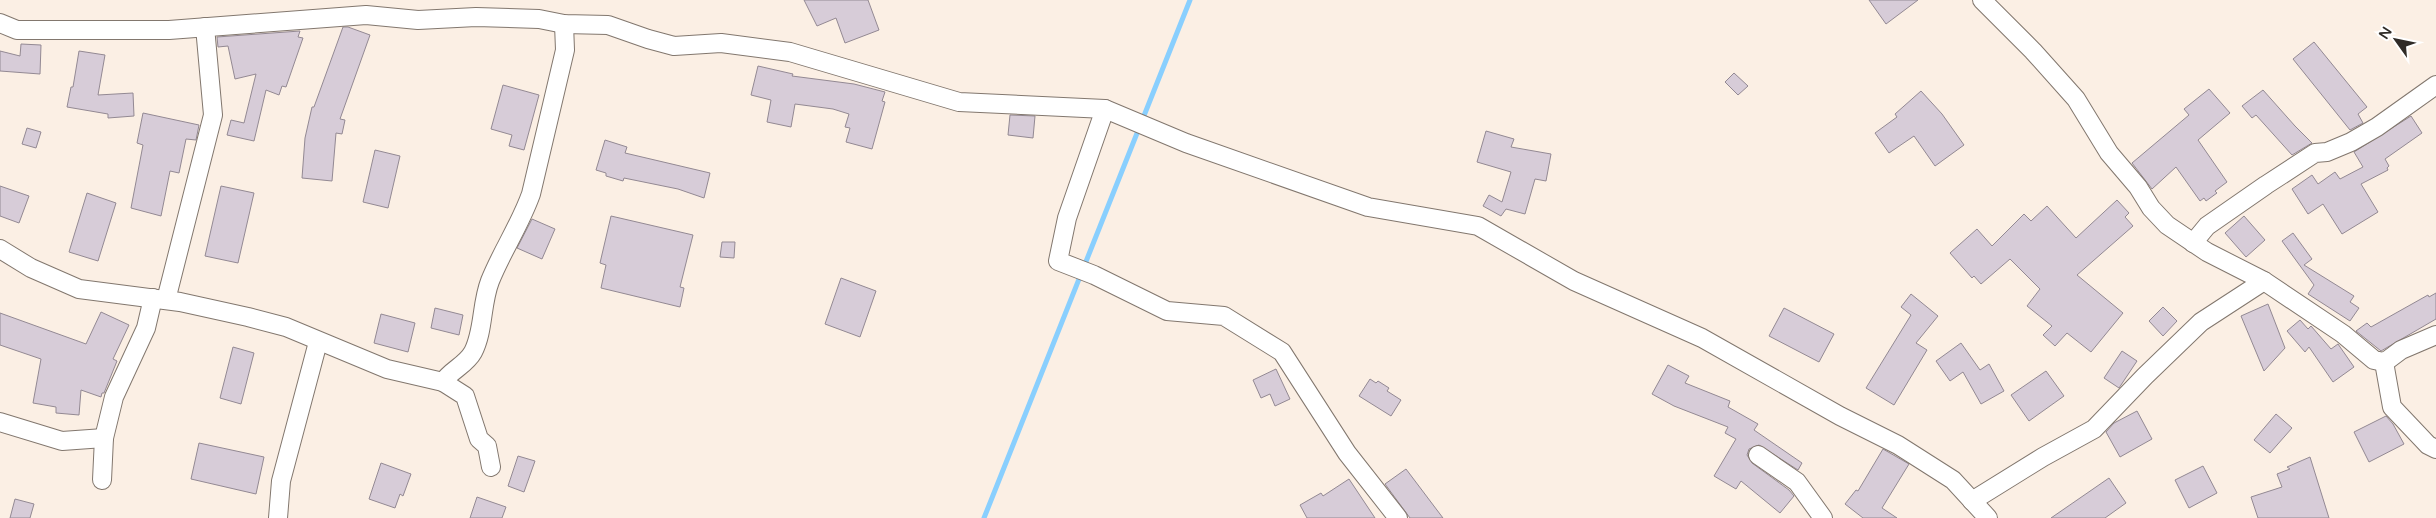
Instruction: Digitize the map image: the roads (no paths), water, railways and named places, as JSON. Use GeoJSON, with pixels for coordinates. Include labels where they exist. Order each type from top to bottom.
{"type":"FeatureCollection","features":[{"type":"Feature","properties":{"kind":"street"},"geometry":{"type":"LineString","coordinates":[[1982,0],[2076,99],[2109,153],[2138,187],[2151,208],[2167,225],[2207,252],[2264,280],[2343,334],[2374,360],[2384,362],[2401,350],[2436,335]]}},
{"type":"Feature","properties":{"kind":"street"},"geometry":{"type":"LineString","coordinates":[[0,23],[17,30],[169,30],[366,15],[418,20],[476,17],[540,19],[564,24],[608,25],[674,46],[721,44],[790,52],[959,102],[1105,108],[1186,143],[1368,207],[1478,226],[1574,281],[1702,338],[1840,416],[1898,445],[1953,480],[1988,518]]}},
{"type":"Feature","properties":{"kind":"street"},"geometry":{"type":"LineString","coordinates":[[443,382],[448,374],[472,354],[477,340],[489,283],[525,211],[531,194],[565,50],[564,24]]}},
{"type":"Feature","properties":{"kind":"street"},"geometry":{"type":"LineString","coordinates":[[102,480],[104,438],[114,397],[159,299],[213,115],[205,27]]}},
{"type":"Feature","properties":{"kind":"street"},"geometry":{"type":"LineString","coordinates":[[2193,243],[2207,226],[2315,153],[2327,152],[2352,142],[2377,127],[2436,85]]}},
{"type":"Feature","properties":{"kind":"street"},"geometry":{"type":"LineString","coordinates":[[1105,108],[1067,218],[1058,260],[1094,275],[1167,311],[1224,316],[1282,352],[1347,452],[1398,518]]}},
{"type":"Feature","properties":{"kind":"street"},"geometry":{"type":"LineString","coordinates":[[0,249],[31,268],[78,290],[159,299],[248,317],[286,328],[387,369],[443,382],[465,396],[479,439],[487,446],[491,467]]}},
{"type":"Feature","properties":{"kind":"street"},"geometry":{"type":"LineString","coordinates":[[1972,501],[2094,429],[2144,376],[2201,322],[2264,280]]}},
{"type":"Feature","properties":{"kind":"street"},"geometry":{"type":"LineString","coordinates":[[278,518],[281,480],[318,342]]}},
{"type":"Feature","properties":{"kind":"street"},"geometry":{"type":"LineString","coordinates":[[2384,362],[2392,407],[2428,445],[2436,449]]}},
{"type":"Feature","properties":{"kind":"street"},"geometry":{"type":"LineString","coordinates":[[0,422],[62,441],[104,438]]}},
{"type":"Feature","properties":{"kind":"street"},"geometry":{"type":"LineString","coordinates":[[1758,455],[1797,482],[1823,518]]}},
{"type":"Feature","properties":{"kind":"waterway"},"geometry":{"type":"LineString","coordinates":[[984,518],[1190,0]]}}]}
